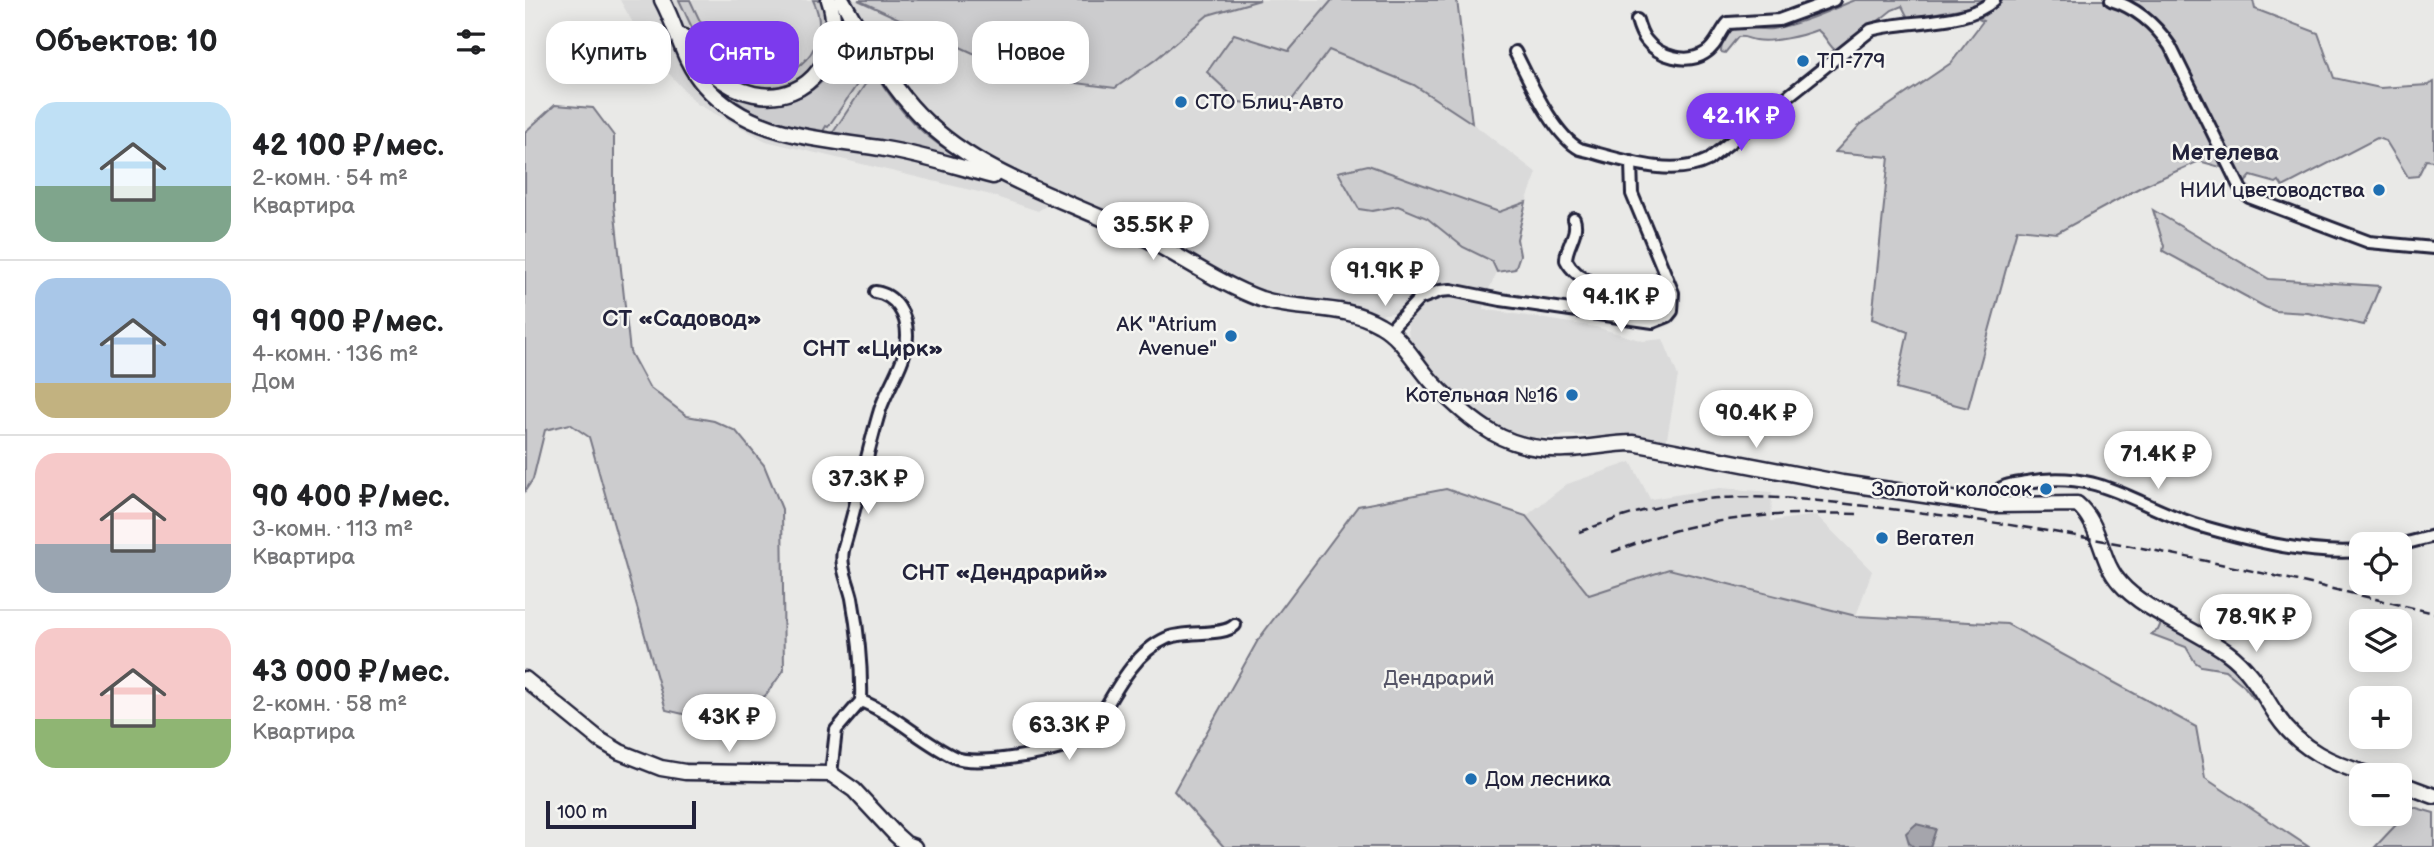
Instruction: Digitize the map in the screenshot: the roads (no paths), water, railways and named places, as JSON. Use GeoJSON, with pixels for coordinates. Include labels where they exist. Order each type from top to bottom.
{"type":"FeatureCollection","features":[{"type":"Feature","properties":{"kind":"main road"},"geometry":{"type":"LineString","coordinates":[[664,3],[693,52],[713,75],[740,90],[767,96],[800,87],[810,80],[827,60],[834,28],[829,0]]}},
{"type":"Feature","properties":{"kind":"main road"},"geometry":{"type":"LineString","coordinates":[[842,0],[894,86],[912,108],[940,135],[976,160],[1142,236],[1254,296],[1287,304],[1343,311],[1371,320],[1389,331],[1432,382],[1472,419],[1491,433],[1514,444],[1563,450],[1609,443],[1633,443],[1842,483],[1993,505],[2077,505],[2094,523],[2114,577],[2130,594],[2229,654],[2245,667],[2279,719],[2302,744],[2331,762],[2349,768]]}},
{"type":"Feature","properties":{"kind":"main road"},"geometry":{"type":"LineString","coordinates":[[664,3],[685,59],[720,102],[741,116],[793,135],[908,153],[1022,183]]}},
{"type":"Feature","properties":{"kind":"main road"},"geometry":{"type":"LineString","coordinates":[[525,679],[600,740],[620,752],[661,768],[685,772],[831,774],[854,790],[896,835],[914,847]]}},
{"type":"Feature","properties":{"kind":"main road"},"geometry":{"type":"LineString","coordinates":[[2412,788],[2434,796]]}},
{"type":"Feature","properties":{"kind":"street"},"geometry":{"type":"LineString","coordinates":[[1637,20],[1644,37],[1653,47],[1663,54],[1688,58],[1697,57],[1710,49],[1728,23],[1779,20],[1834,0]]}},
{"type":"Feature","properties":{"kind":"street"},"geometry":{"type":"LineString","coordinates":[[1515,52],[1530,83],[1566,139],[1580,149],[1631,162],[1675,169],[1698,165],[1708,160],[1871,30],[1889,24],[1960,16],[1976,12],[1994,0]]}},
{"type":"Feature","properties":{"kind":"street"},"geometry":{"type":"LineString","coordinates":[[2111,0],[2137,12],[2170,46],[2241,190],[2249,197],[2369,242],[2434,248]]}},
{"type":"Feature","properties":{"kind":"street"},"geometry":{"type":"LineString","coordinates":[[1389,331],[1419,299],[1451,290],[1630,320],[1659,320],[1668,316],[1674,303],[1673,293],[1632,194],[1631,162]]}},
{"type":"Feature","properties":{"kind":"street"},"geometry":{"type":"LineString","coordinates":[[1574,219],[1576,230],[1567,247],[1566,260],[1572,270],[1608,293],[1614,306],[1614,316]]}},
{"type":"Feature","properties":{"kind":"street"},"geometry":{"type":"LineString","coordinates":[[831,774],[836,730],[861,701],[857,639],[851,596],[842,564],[843,550],[881,407],[905,350],[907,334],[900,307],[889,296],[875,292]]}},
{"type":"Feature","properties":{"kind":"street"},"geometry":{"type":"LineString","coordinates":[[1993,505],[1996,491],[2010,485],[2046,478],[2082,480],[2114,488],[2201,526],[2310,549],[2349,551]]}},
{"type":"Feature","properties":{"kind":"street"},"geometry":{"type":"LineString","coordinates":[[2412,542],[2434,536]]}},
{"type":"Feature","properties":{"kind":"street"},"geometry":{"type":"LineString","coordinates":[[861,701],[898,720],[953,757],[964,761],[1045,752],[1085,737],[1093,729],[1130,670],[1155,644],[1186,632],[1226,631],[1235,625]]}},
{"type":"Feature","properties":{"kind":"railway"},"geometry":{"type":"LineString","coordinates":[[1579,532],[1637,513],[1697,500],[1750,497],[1829,502],[1975,520],[2107,541],[2303,582],[2434,613]]}},
{"type":"Feature","properties":{"kind":"railway"},"geometry":{"type":"LineString","coordinates":[[1612,552],[1675,530],[1727,520],[1792,514],[1857,514]]}},
{"type":"Feature","properties":{"kind":"place","name":"ТП-779"},"geometry":{"type":"Point","coordinates":[1803,61]}},
{"type":"Feature","properties":{"kind":"place","name":"СТО Блиц-Авто"},"geometry":{"type":"Point","coordinates":[1181,102]}},
{"type":"Feature","properties":{"kind":"place","name":"НИИ цветоводства"},"geometry":{"type":"Point","coordinates":[2379,190]}},
{"type":"Feature","properties":{"kind":"place","name":"АК \"Atrium Avenue\""},"geometry":{"type":"Point","coordinates":[1231,336]}},
{"type":"Feature","properties":{"kind":"place","name":"Котельная №16"},"geometry":{"type":"Point","coordinates":[1572,395]}},
{"type":"Feature","properties":{"kind":"place","name":"Золотой колосок"},"geometry":{"type":"Point","coordinates":[2046,489]}},
{"type":"Feature","properties":{"kind":"place","name":"Вегател"},"geometry":{"type":"Point","coordinates":[1882,538]}},
{"type":"Feature","properties":{"kind":"place","name":"Дом лесника"},"geometry":{"type":"Point","coordinates":[1471,779]}},
{"type":"Feature","properties":{"kind":"district","name":"Метелева"},"geometry":{"type":"Point","coordinates":[2225,153]}},
{"type":"Feature","properties":{"kind":"district","name":"СТ «Садовод»"},"geometry":{"type":"Point","coordinates":[682,319]}},
{"type":"Feature","properties":{"kind":"district","name":"СНТ «Цирк»"},"geometry":{"type":"Point","coordinates":[873,349]}},
{"type":"Feature","properties":{"kind":"district","name":"СНТ «Дендрарий»"},"geometry":{"type":"Point","coordinates":[1005,573]}},
{"type":"Feature","properties":{"kind":"park label","name":"Дендрарий"},"geometry":{"type":"Point","coordinates":[1439,678]}}]}
